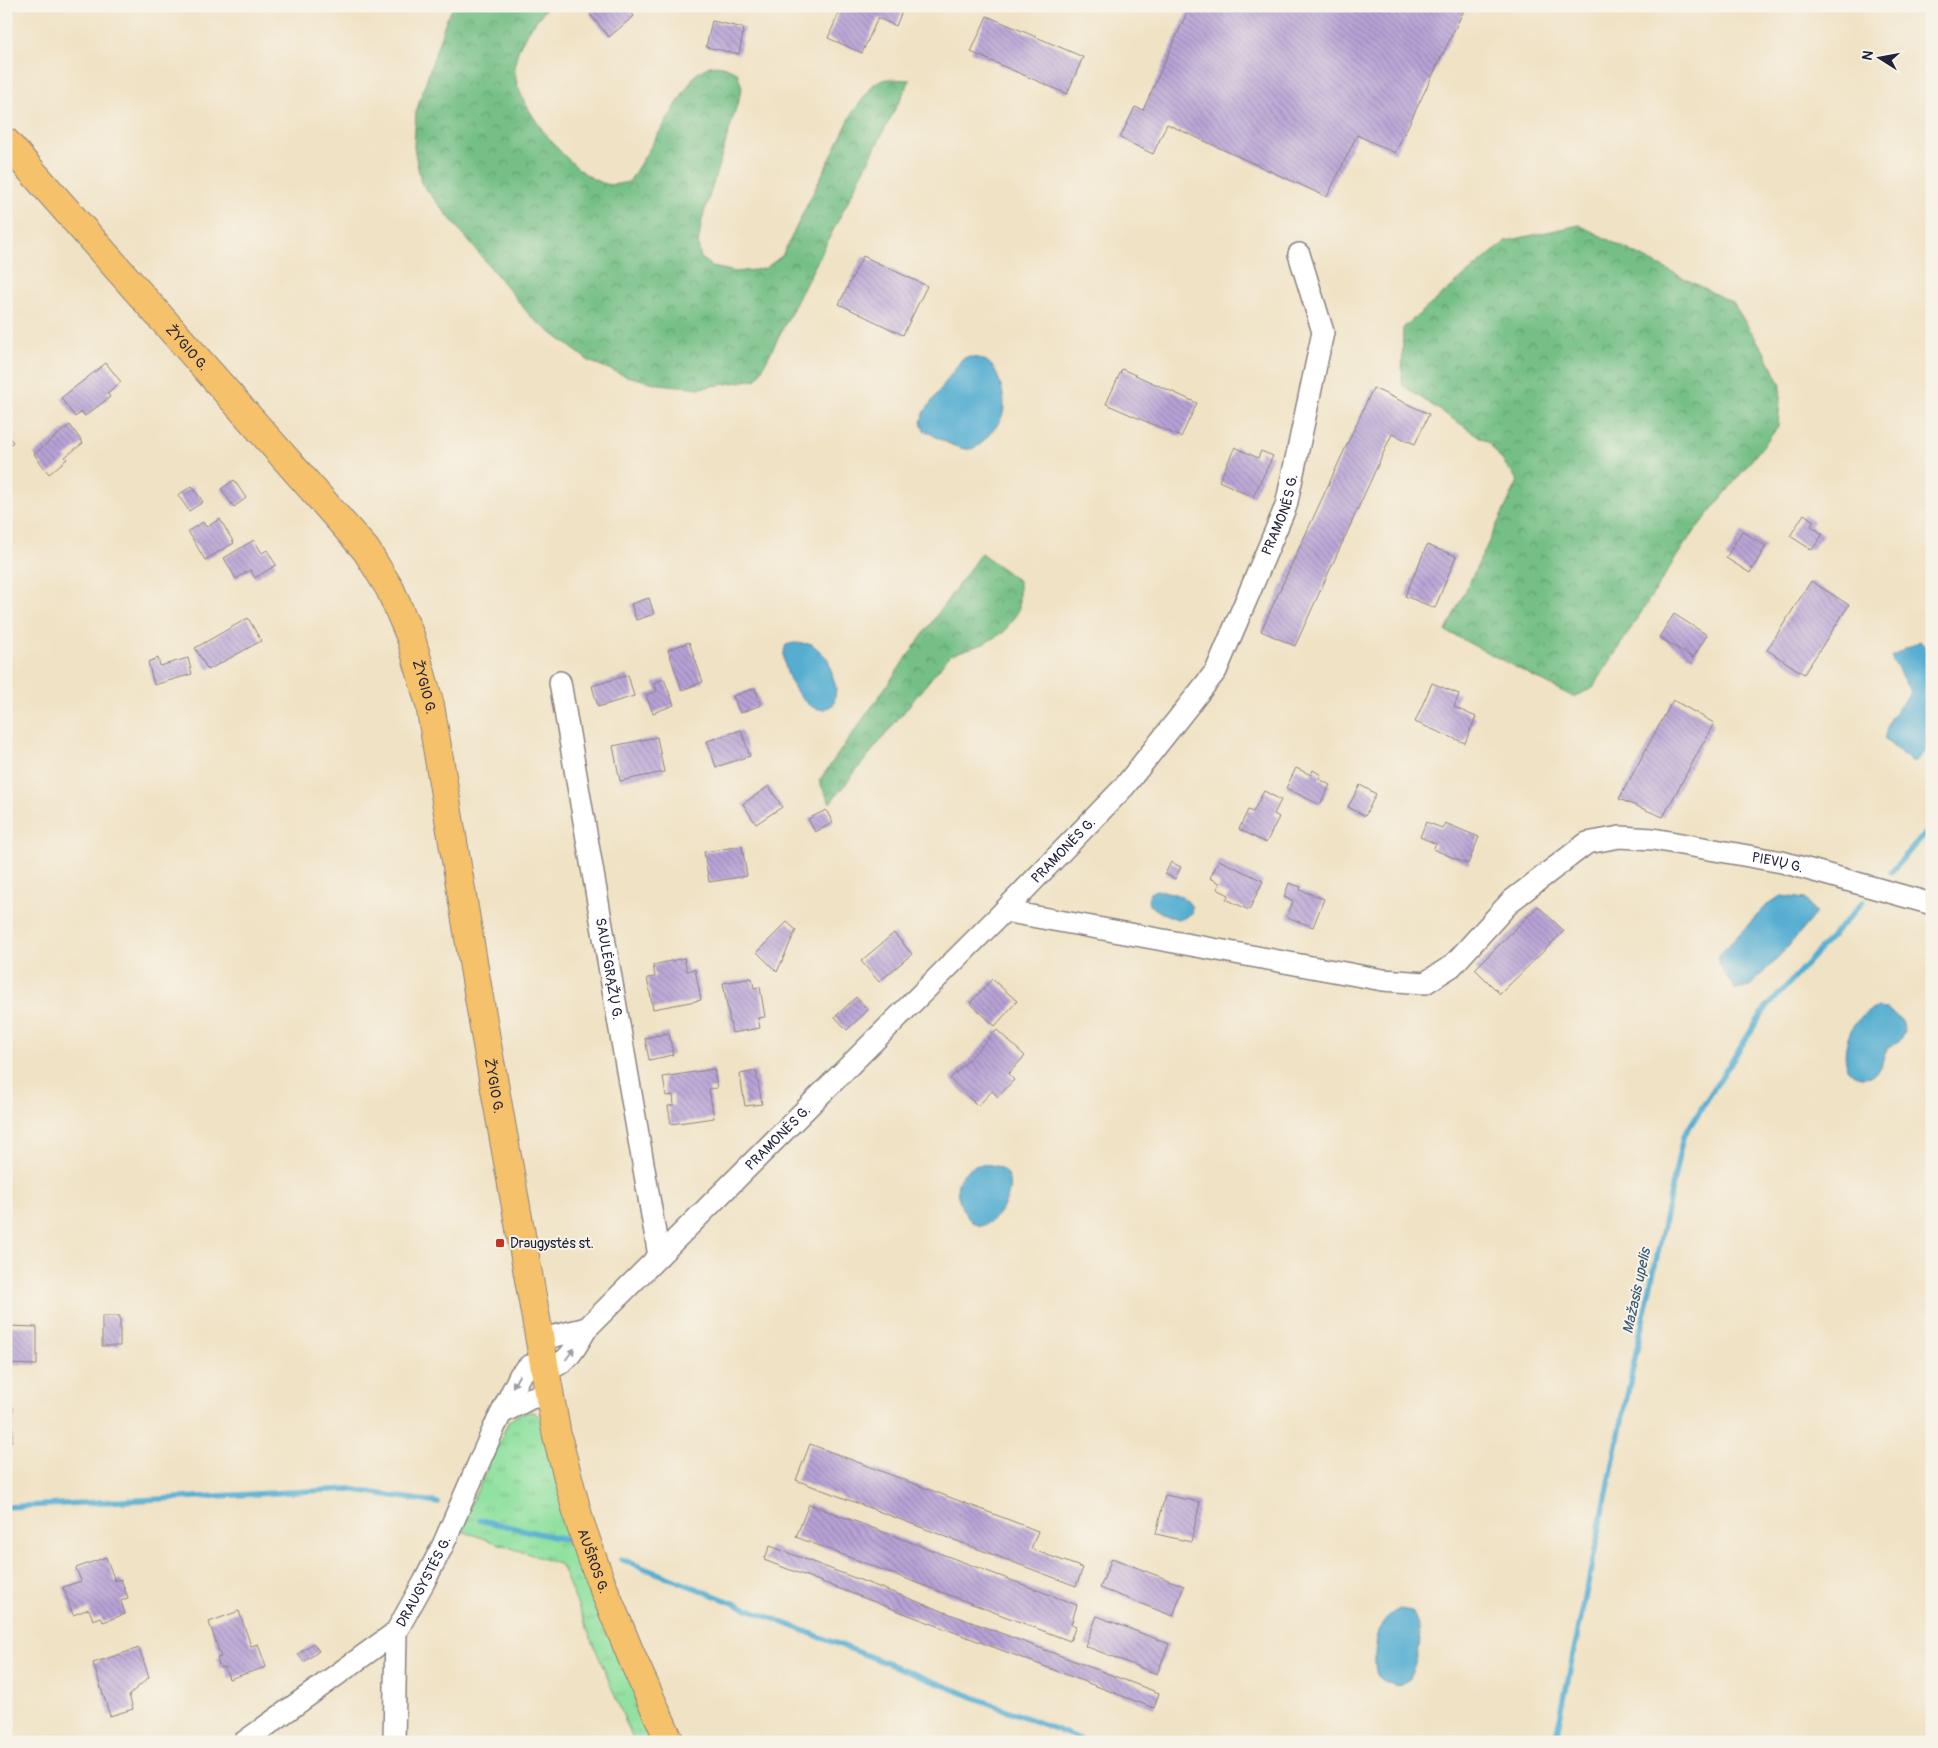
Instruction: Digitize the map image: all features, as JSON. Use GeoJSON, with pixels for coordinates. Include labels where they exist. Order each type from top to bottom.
{"type":"FeatureCollection","features":[{"type":"Feature","properties":{"kind":"main road","name":"ŽYGIO G."},"geometry":{"type":"LineString","coordinates":[[6,142],[366,550],[390,589],[411,638],[430,705],[544,1367]]}},
{"type":"Feature","properties":{"kind":"main road","name":"AUŠROS G."},"geometry":{"type":"LineString","coordinates":[[544,1367],[568,1481],[580,1523],[600,1580],[670,1742]]}},
{"type":"Feature","properties":{"kind":"street","name":"PRAMONĖS G."},"geometry":{"type":"LineString","coordinates":[[544,1367],[558,1367],[568,1358],[587,1328],[1004,911],[1124,787],[1216,671],[1286,506],[1323,332],[1299,254]]}},
{"type":"Feature","properties":{"kind":"street","name":"SAULĖGRĄŽŲ G."},"geometry":{"type":"LineString","coordinates":[[560,682],[659,1256]]}},
{"type":"Feature","properties":{"kind":"street","name":"PIEVŲ G."},"geometry":{"type":"LineString","coordinates":[[1004,911],[1383,980],[1425,983],[1452,966],[1511,901],[1587,843],[1620,837],[1653,839],[1782,862],[1932,904]]}},
{"type":"Feature","properties":{"kind":"street"},"geometry":{"type":"LineString","coordinates":[[502,1413],[531,1398],[544,1367],[587,1328]]}},
{"type":"Feature","properties":{"kind":"street","name":"DRAUGYSTĖS G."},"geometry":{"type":"LineString","coordinates":[[244,1742],[396,1632],[443,1545],[520,1375],[529,1366],[544,1367]]}},
{"type":"Feature","properties":{"kind":"street"},"geometry":{"type":"LineString","coordinates":[[394,1742],[396,1632]]}},
{"type":"Feature","properties":{"kind":"green space"},"geometry":{"type":"Polygon","coordinates":[[[454,6],[548,6],[520,45],[515,63],[518,87],[536,121],[563,155],[593,179],[608,185],[629,182],[694,76],[705,68],[715,65],[737,72],[742,88],[702,220],[698,245],[701,258],[712,267],[736,272],[764,269],[782,256],[853,112],[874,84],[886,79],[910,80],[757,379],[700,388],[659,384],[626,376],[589,361],[532,318],[421,183],[414,147],[416,112],[446,20],[454,6]]]}},
{"type":"Feature","properties":{"kind":"green space"},"geometry":{"type":"Polygon","coordinates":[[[1579,225],[1733,303],[1765,353],[1781,385],[1778,427],[1684,545],[1593,688],[1573,697],[1446,631],[1518,481],[1489,443],[1402,385],[1403,328],[1506,241],[1579,225]]]}},
{"type":"Feature","properties":{"kind":"green space"},"geometry":{"type":"Polygon","coordinates":[[[981,553],[1019,581],[1019,610],[1004,632],[983,644],[950,655],[830,803],[819,781],[981,553]]]}},
{"type":"Feature","properties":{"kind":"green space"},"geometry":{"type":"Polygon","coordinates":[[[534,1412],[542,1419],[655,1742],[634,1742],[561,1565],[459,1530],[509,1421],[518,1415],[534,1412]]]}},
{"type":"Feature","properties":{"kind":"water"},"geometry":{"type":"Polygon","coordinates":[[[967,357],[984,360],[992,366],[1000,382],[1004,402],[1002,416],[997,425],[981,443],[970,449],[955,446],[939,439],[924,430],[921,422],[925,411],[962,359],[967,357]]]}},
{"type":"Feature","properties":{"kind":"water"},"geometry":{"type":"Polygon","coordinates":[[[1920,641],[1932,655],[1932,745],[1913,763],[1884,739],[1890,718],[1911,693],[1891,657],[1920,641]]]}},
{"type":"Feature","properties":{"kind":"water"},"geometry":{"type":"Polygon","coordinates":[[[794,643],[812,644],[828,659],[836,688],[834,704],[824,710],[809,705],[793,686],[786,669],[784,652],[786,645],[794,643]]]}},
{"type":"Feature","properties":{"kind":"water"},"geometry":{"type":"Polygon","coordinates":[[[1156,890],[1181,897],[1192,907],[1191,914],[1180,920],[1162,913],[1149,905],[1150,893],[1156,890]]]}},
{"type":"Feature","properties":{"kind":"water"},"geometry":{"type":"Polygon","coordinates":[[[1782,896],[1805,899],[1816,913],[1787,948],[1750,986],[1735,989],[1719,965],[1719,955],[1770,902],[1782,896]]]}},
{"type":"Feature","properties":{"kind":"water"},"geometry":{"type":"Polygon","coordinates":[[[1876,1008],[1887,1009],[1899,1018],[1903,1023],[1904,1031],[1900,1040],[1888,1048],[1881,1067],[1872,1076],[1861,1077],[1853,1074],[1849,1069],[1845,1054],[1846,1045],[1851,1030],[1857,1021],[1864,1014],[1876,1008]]]}},
{"type":"Feature","properties":{"kind":"water"},"geometry":{"type":"Polygon","coordinates":[[[978,1165],[994,1166],[1004,1171],[1009,1180],[1009,1191],[999,1214],[990,1222],[980,1226],[968,1218],[960,1202],[957,1189],[958,1183],[965,1173],[978,1165]]]}},
{"type":"Feature","properties":{"kind":"water"},"geometry":{"type":"Polygon","coordinates":[[[1400,1609],[1412,1611],[1420,1637],[1418,1654],[1408,1680],[1397,1686],[1379,1678],[1375,1667],[1375,1659],[1376,1643],[1382,1624],[1390,1615],[1400,1609]]]}},
{"type":"Feature","properties":{"kind":"building"},"geometry":{"type":"Polygon","coordinates":[[[599,6],[626,6],[634,16],[609,37],[590,14],[599,6]]]}},
{"type":"Feature","properties":{"kind":"building"},"geometry":{"type":"Polygon","coordinates":[[[850,6],[904,6],[896,26],[878,18],[862,53],[828,38],[841,8],[848,11],[850,6]]]}},
{"type":"Feature","properties":{"kind":"building"},"geometry":{"type":"Polygon","coordinates":[[[1190,6],[1466,6],[1395,153],[1357,135],[1327,197],[1167,124],[1153,154],[1120,138],[1135,107],[1143,110],[1190,6]]]}},
{"type":"Feature","properties":{"kind":"building"},"geometry":{"type":"Polygon","coordinates":[[[987,16],[1083,57],[1067,94],[971,52],[987,16]]]}},
{"type":"Feature","properties":{"kind":"building"},"geometry":{"type":"Polygon","coordinates":[[[712,21],[744,28],[739,54],[706,47],[712,21]]]}},
{"type":"Feature","properties":{"kind":"building"},"geometry":{"type":"Polygon","coordinates":[[[863,256],[927,286],[903,335],[839,304],[863,256]]]}},
{"type":"Feature","properties":{"kind":"building"},"geometry":{"type":"Polygon","coordinates":[[[106,363],[121,382],[107,393],[110,397],[85,416],[82,412],[75,417],[61,398],[106,363]]]}},
{"type":"Feature","properties":{"kind":"building"},"geometry":{"type":"Polygon","coordinates":[[[1122,369],[1197,403],[1181,437],[1106,404],[1122,369]]]}},
{"type":"Feature","properties":{"kind":"building"},"geometry":{"type":"Polygon","coordinates":[[[1373,388],[1429,414],[1415,444],[1392,434],[1295,646],[1261,631],[1373,388]]]}},
{"type":"Feature","properties":{"kind":"building"},"geometry":{"type":"Polygon","coordinates":[[[70,425],[83,443],[65,457],[67,459],[49,474],[34,454],[70,425]]]}},
{"type":"Feature","properties":{"kind":"building"},"geometry":{"type":"Polygon","coordinates":[[[6,434],[13,442],[6,448],[6,434]]]}},
{"type":"Feature","properties":{"kind":"building"},"geometry":{"type":"Polygon","coordinates":[[[1235,447],[1258,458],[1261,451],[1273,456],[1253,497],[1219,481],[1235,447]]]}},
{"type":"Feature","properties":{"kind":"building"},"geometry":{"type":"Polygon","coordinates":[[[234,480],[246,498],[234,507],[221,489],[234,480]]]}},
{"type":"Feature","properties":{"kind":"building"},"geometry":{"type":"Polygon","coordinates":[[[192,486],[203,502],[189,511],[178,495],[192,486]]]}},
{"type":"Feature","properties":{"kind":"building"},"geometry":{"type":"Polygon","coordinates":[[[1804,514],[1814,521],[1811,526],[1823,534],[1812,550],[1790,536],[1804,514]]]}},
{"type":"Feature","properties":{"kind":"building"},"geometry":{"type":"Polygon","coordinates":[[[220,519],[234,543],[205,560],[188,531],[203,522],[206,527],[220,519]]]}},
{"type":"Feature","properties":{"kind":"building"},"geometry":{"type":"Polygon","coordinates":[[[1742,531],[1766,546],[1750,573],[1726,558],[1742,531]]]}},
{"type":"Feature","properties":{"kind":"building"},"geometry":{"type":"Polygon","coordinates":[[[254,540],[262,553],[267,550],[276,565],[255,578],[250,570],[236,579],[224,558],[254,540]]]}},
{"type":"Feature","properties":{"kind":"building"},"geometry":{"type":"Polygon","coordinates":[[[1427,545],[1456,556],[1435,608],[1405,596],[1427,545]]]}},
{"type":"Feature","properties":{"kind":"building"},"geometry":{"type":"Polygon","coordinates":[[[1811,581],[1849,605],[1804,674],[1767,650],[1811,581]]]}},
{"type":"Feature","properties":{"kind":"building"},"geometry":{"type":"Polygon","coordinates":[[[649,598],[654,614],[636,620],[631,604],[649,598]]]}},
{"type":"Feature","properties":{"kind":"building"},"geometry":{"type":"Polygon","coordinates":[[[1674,614],[1707,635],[1693,658],[1659,637],[1674,614]]]}},
{"type":"Feature","properties":{"kind":"building"},"geometry":{"type":"Polygon","coordinates":[[[248,618],[261,641],[208,670],[195,648],[248,618]]]}},
{"type":"Feature","properties":{"kind":"building"},"geometry":{"type":"Polygon","coordinates":[[[689,642],[703,682],[682,690],[668,650],[689,642]]]}},
{"type":"Feature","properties":{"kind":"building"},"geometry":{"type":"Polygon","coordinates":[[[158,658],[160,666],[188,658],[192,674],[154,685],[148,662],[158,658]]]}},
{"type":"Feature","properties":{"kind":"building"},"geometry":{"type":"Polygon","coordinates":[[[628,675],[634,696],[598,707],[592,686],[628,675]]]}},
{"type":"Feature","properties":{"kind":"building"},"geometry":{"type":"Polygon","coordinates":[[[664,679],[674,705],[653,713],[646,695],[657,691],[654,683],[664,679]]]}},
{"type":"Feature","properties":{"kind":"building"},"geometry":{"type":"Polygon","coordinates":[[[1432,683],[1459,694],[1454,707],[1476,717],[1465,743],[1415,722],[1432,683]]]}},
{"type":"Feature","properties":{"kind":"building"},"geometry":{"type":"Polygon","coordinates":[[[755,688],[761,705],[740,713],[733,696],[755,688]]]}},
{"type":"Feature","properties":{"kind":"building"},"geometry":{"type":"Polygon","coordinates":[[[1673,700],[1714,723],[1663,817],[1619,799],[1673,700]]]}},
{"type":"Feature","properties":{"kind":"building"},"geometry":{"type":"Polygon","coordinates":[[[741,730],[750,756],[716,767],[707,741],[741,730]]]}},
{"type":"Feature","properties":{"kind":"building"},"geometry":{"type":"Polygon","coordinates":[[[657,737],[664,772],[620,781],[613,746],[657,737]]]}},
{"type":"Feature","properties":{"kind":"building"},"geometry":{"type":"Polygon","coordinates":[[[1296,768],[1311,775],[1313,770],[1321,775],[1319,779],[1330,785],[1320,805],[1286,788],[1296,768]]]}},
{"type":"Feature","properties":{"kind":"building"},"geometry":{"type":"Polygon","coordinates":[[[1360,785],[1376,794],[1365,816],[1348,807],[1360,785]]]}},
{"type":"Feature","properties":{"kind":"building"},"geometry":{"type":"Polygon","coordinates":[[[769,786],[782,807],[756,824],[743,804],[769,786]]]}},
{"type":"Feature","properties":{"kind":"building"},"geometry":{"type":"Polygon","coordinates":[[[1264,791],[1281,800],[1274,814],[1279,817],[1266,843],[1239,829],[1248,810],[1253,812],[1264,791]]]}},
{"type":"Feature","properties":{"kind":"building"},"geometry":{"type":"Polygon","coordinates":[[[826,810],[833,823],[815,832],[808,819],[826,810]]]}},
{"type":"Feature","properties":{"kind":"building"},"geometry":{"type":"Polygon","coordinates":[[[1426,822],[1442,828],[1445,823],[1479,837],[1468,864],[1433,849],[1436,844],[1420,837],[1426,822]]]}},
{"type":"Feature","properties":{"kind":"building"},"geometry":{"type":"Polygon","coordinates":[[[742,846],[747,876],[709,882],[704,852],[742,846]]]}},
{"type":"Feature","properties":{"kind":"building"},"geometry":{"type":"Polygon","coordinates":[[[1219,860],[1263,881],[1249,910],[1226,899],[1229,895],[1217,889],[1220,883],[1210,878],[1219,860]]]}},
{"type":"Feature","properties":{"kind":"building"},"geometry":{"type":"Polygon","coordinates":[[[1171,862],[1181,867],[1175,879],[1165,874],[1171,862]]]}},
{"type":"Feature","properties":{"kind":"building"},"geometry":{"type":"Polygon","coordinates":[[[1289,883],[1301,887],[1300,890],[1324,899],[1313,927],[1287,917],[1293,901],[1284,897],[1289,883]]]}},
{"type":"Feature","properties":{"kind":"building"},"geometry":{"type":"Polygon","coordinates":[[[1538,906],[1564,931],[1500,994],[1475,969],[1538,906]]]}},
{"type":"Feature","properties":{"kind":"building"},"geometry":{"type":"Polygon","coordinates":[[[787,922],[796,930],[777,972],[757,952],[787,922]]]}},
{"type":"Feature","properties":{"kind":"building"},"geometry":{"type":"Polygon","coordinates":[[[894,933],[912,954],[879,982],[861,961],[894,933]]]}},
{"type":"Feature","properties":{"kind":"building"},"geometry":{"type":"Polygon","coordinates":[[[684,958],[687,971],[695,969],[701,1000],[653,1009],[647,978],[655,977],[653,965],[684,958]]]}},
{"type":"Feature","properties":{"kind":"building"},"geometry":{"type":"Polygon","coordinates":[[[752,978],[754,988],[760,987],[765,1017],[758,1018],[760,1028],[732,1033],[723,983],[752,978]]]}},
{"type":"Feature","properties":{"kind":"building"},"geometry":{"type":"Polygon","coordinates":[[[992,979],[1017,1001],[995,1026],[970,1003],[992,979]]]}},
{"type":"Feature","properties":{"kind":"building"},"geometry":{"type":"Polygon","coordinates":[[[856,997],[868,1010],[847,1030],[835,1017],[856,997]]]}},
{"type":"Feature","properties":{"kind":"building"},"geometry":{"type":"Polygon","coordinates":[[[997,1030],[1025,1056],[1008,1074],[1014,1080],[998,1097],[992,1091],[978,1106],[950,1079],[997,1030]]]}},
{"type":"Feature","properties":{"kind":"building"},"geometry":{"type":"Polygon","coordinates":[[[669,1033],[673,1055],[649,1060],[645,1038],[669,1033]]]}},
{"type":"Feature","properties":{"kind":"building"},"geometry":{"type":"Polygon","coordinates":[[[714,1069],[717,1088],[709,1089],[714,1118],[671,1124],[668,1106],[674,1105],[673,1095],[666,1096],[663,1077],[714,1069]]]}},
{"type":"Feature","properties":{"kind":"building"},"geometry":{"type":"Polygon","coordinates":[[[756,1071],[762,1104],[745,1106],[740,1074],[756,1071]]]}},
{"type":"Feature","properties":{"kind":"building"},"geometry":{"type":"Polygon","coordinates":[[[102,1316],[120,1316],[120,1346],[102,1346],[102,1316]]]}},
{"type":"Feature","properties":{"kind":"building"},"geometry":{"type":"Polygon","coordinates":[[[6,1326],[37,1327],[37,1365],[6,1364],[6,1326]]]}},
{"type":"Feature","properties":{"kind":"building"},"geometry":{"type":"Polygon","coordinates":[[[6,1406],[13,1407],[12,1441],[6,1441],[6,1406]]]}},
{"type":"Feature","properties":{"kind":"building"},"geometry":{"type":"Polygon","coordinates":[[[810,1444],[1038,1531],[1031,1549],[1083,1568],[1076,1586],[796,1480],[810,1444]]]}},
{"type":"Feature","properties":{"kind":"building"},"geometry":{"type":"Polygon","coordinates":[[[1165,1495],[1200,1502],[1191,1542],[1156,1534],[1165,1495]]]}},
{"type":"Feature","properties":{"kind":"building"},"geometry":{"type":"Polygon","coordinates":[[[809,1504],[1077,1605],[1071,1624],[1076,1626],[1070,1641],[796,1537],[809,1504]]]}},
{"type":"Feature","properties":{"kind":"building"},"geometry":{"type":"Polygon","coordinates":[[[770,1546],[1159,1693],[1154,1708],[764,1560],[770,1546]]]}},
{"type":"Feature","properties":{"kind":"building"},"geometry":{"type":"Polygon","coordinates":[[[106,1557],[115,1581],[121,1579],[128,1598],[121,1601],[125,1614],[103,1622],[101,1617],[93,1620],[89,1609],[73,1615],[63,1587],[81,1581],[76,1568],[106,1557]]]}},
{"type":"Feature","properties":{"kind":"building"},"geometry":{"type":"Polygon","coordinates":[[[1112,1558],[1184,1586],[1173,1616],[1100,1588],[1112,1558]]]}},
{"type":"Feature","properties":{"kind":"building"},"geometry":{"type":"Polygon","coordinates":[[[239,1611],[251,1646],[258,1644],[266,1667],[229,1679],[225,1667],[220,1668],[217,1658],[221,1657],[209,1622],[239,1611]]]}},
{"type":"Feature","properties":{"kind":"building"},"geometry":{"type":"Polygon","coordinates":[[[1097,1616],[1169,1644],[1157,1674],[1085,1646],[1097,1616]]]}},
{"type":"Feature","properties":{"kind":"building"},"geometry":{"type":"Polygon","coordinates":[[[313,1643],[319,1651],[304,1662],[298,1654],[313,1643]]]}},
{"type":"Feature","properties":{"kind":"building"},"geometry":{"type":"Polygon","coordinates":[[[139,1648],[149,1677],[129,1695],[133,1709],[110,1716],[93,1663],[139,1648]]]}},
{"type":"Feature","properties":{"kind":"waterway","name":"Mažasis upelis"},"geometry":{"type":"LineString","coordinates":[[1891,872],[1932,826]]}},
{"type":"Feature","properties":{"kind":"waterway","name":"Mažasis upelis"},"geometry":{"type":"LineString","coordinates":[[1555,1742],[1683,1137],[1763,1012],[1863,902]]}},
{"type":"Feature","properties":{"kind":"waterway"},"geometry":{"type":"LineString","coordinates":[[6,1507],[349,1489],[438,1503]]}},
{"type":"Feature","properties":{"kind":"waterway"},"geometry":{"type":"LineString","coordinates":[[480,1520],[567,1540]]}},
{"type":"Feature","properties":{"kind":"waterway"},"geometry":{"type":"LineString","coordinates":[[621,1559],[1088,1742]]}},
{"type":"Feature","properties":{"kind":"place","name":"Draugystės st."},"geometry":{"type":"Point","coordinates":[500,1243]}}]}
